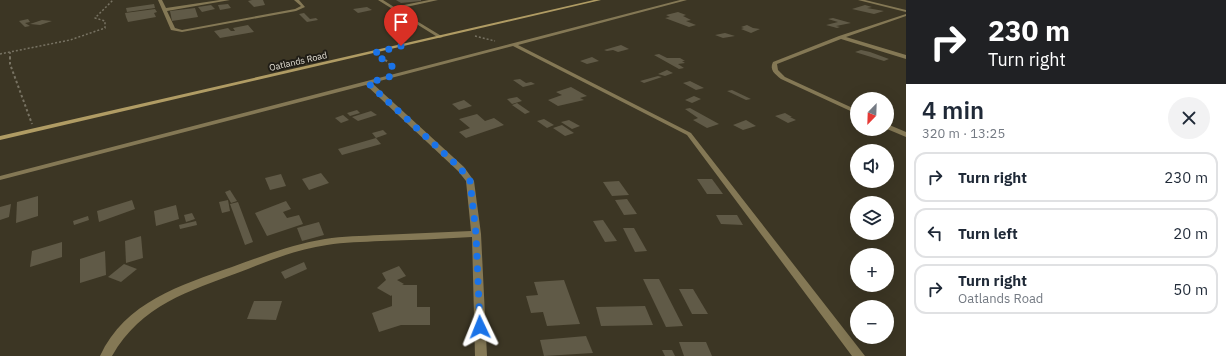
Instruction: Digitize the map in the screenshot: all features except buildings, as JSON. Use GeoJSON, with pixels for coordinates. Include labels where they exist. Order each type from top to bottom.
{"type":"FeatureCollection","features":[{"type":"Feature","properties":{"kind":"street"},"geometry":{"type":"LineString","coordinates":[[160,0],[173,29],[182,31],[296,10],[302,7],[302,4],[296,0]]}},
{"type":"Feature","properties":{"kind":"street"},"geometry":{"type":"LineString","coordinates":[[164,10],[228,0]]}},
{"type":"Feature","properties":{"kind":"street"},"geometry":{"type":"LineString","coordinates":[[380,0],[441,37]]}},
{"type":"Feature","properties":{"kind":"street"},"geometry":{"type":"LineString","coordinates":[[394,8],[436,0]]}},
{"type":"Feature","properties":{"kind":"street","name":"Oatlands Road"},"geometry":{"type":"LineString","coordinates":[[0,138],[599,0]]}},
{"type":"Feature","properties":{"kind":"street"},"geometry":{"type":"LineString","coordinates":[[0,178],[684,0]]}},
{"type":"Feature","properties":{"kind":"street"},"geometry":{"type":"LineString","coordinates":[[860,0],[906,11]]}},
{"type":"Feature","properties":{"kind":"street"},"geometry":{"type":"LineString","coordinates":[[850,109],[783,78],[776,71],[774,66],[775,63],[841,37],[906,15]]}},
{"type":"Feature","properties":{"kind":"street"},"geometry":{"type":"LineString","coordinates":[[841,37],[906,57]]}},
{"type":"Feature","properties":{"kind":"street"},"geometry":{"type":"LineString","coordinates":[[514,45],[689,134],[859,356]]}},
{"type":"Feature","properties":{"kind":"street"},"geometry":{"type":"LineString","coordinates":[[368,83],[461,169],[470,181],[476,234],[481,356]]}},
{"type":"Feature","properties":{"kind":"street"},"geometry":{"type":"LineString","coordinates":[[894,129],[906,135]]}},
{"type":"Feature","properties":{"kind":"street"},"geometry":{"type":"LineString","coordinates":[[106,356],[119,334],[144,310],[179,290],[288,250],[324,241],[476,234]]}},
{"type":"Feature","properties":{"kind":"path"},"geometry":{"type":"LineString","coordinates":[[0,54],[63,42],[86,36],[105,28],[105,21],[95,18],[113,0]]}},
{"type":"Feature","properties":{"kind":"path"},"geometry":{"type":"LineString","coordinates":[[462,32],[514,45]]}},
{"type":"Feature","properties":{"kind":"path"},"geometry":{"type":"LineString","coordinates":[[10,52],[10,64],[34,130]]}},
{"type":"Feature","properties":{"kind":"path"},"geometry":{"type":"LineString","coordinates":[[374,53],[392,66],[392,76]]}},
{"type":"Feature","properties":{"kind":"route"},"geometry":{"type":"LineString","coordinates":[[401,46],[374,53],[392,66],[392,76],[368,83],[461,169],[470,181],[476,234],[480,327]]}}]}
